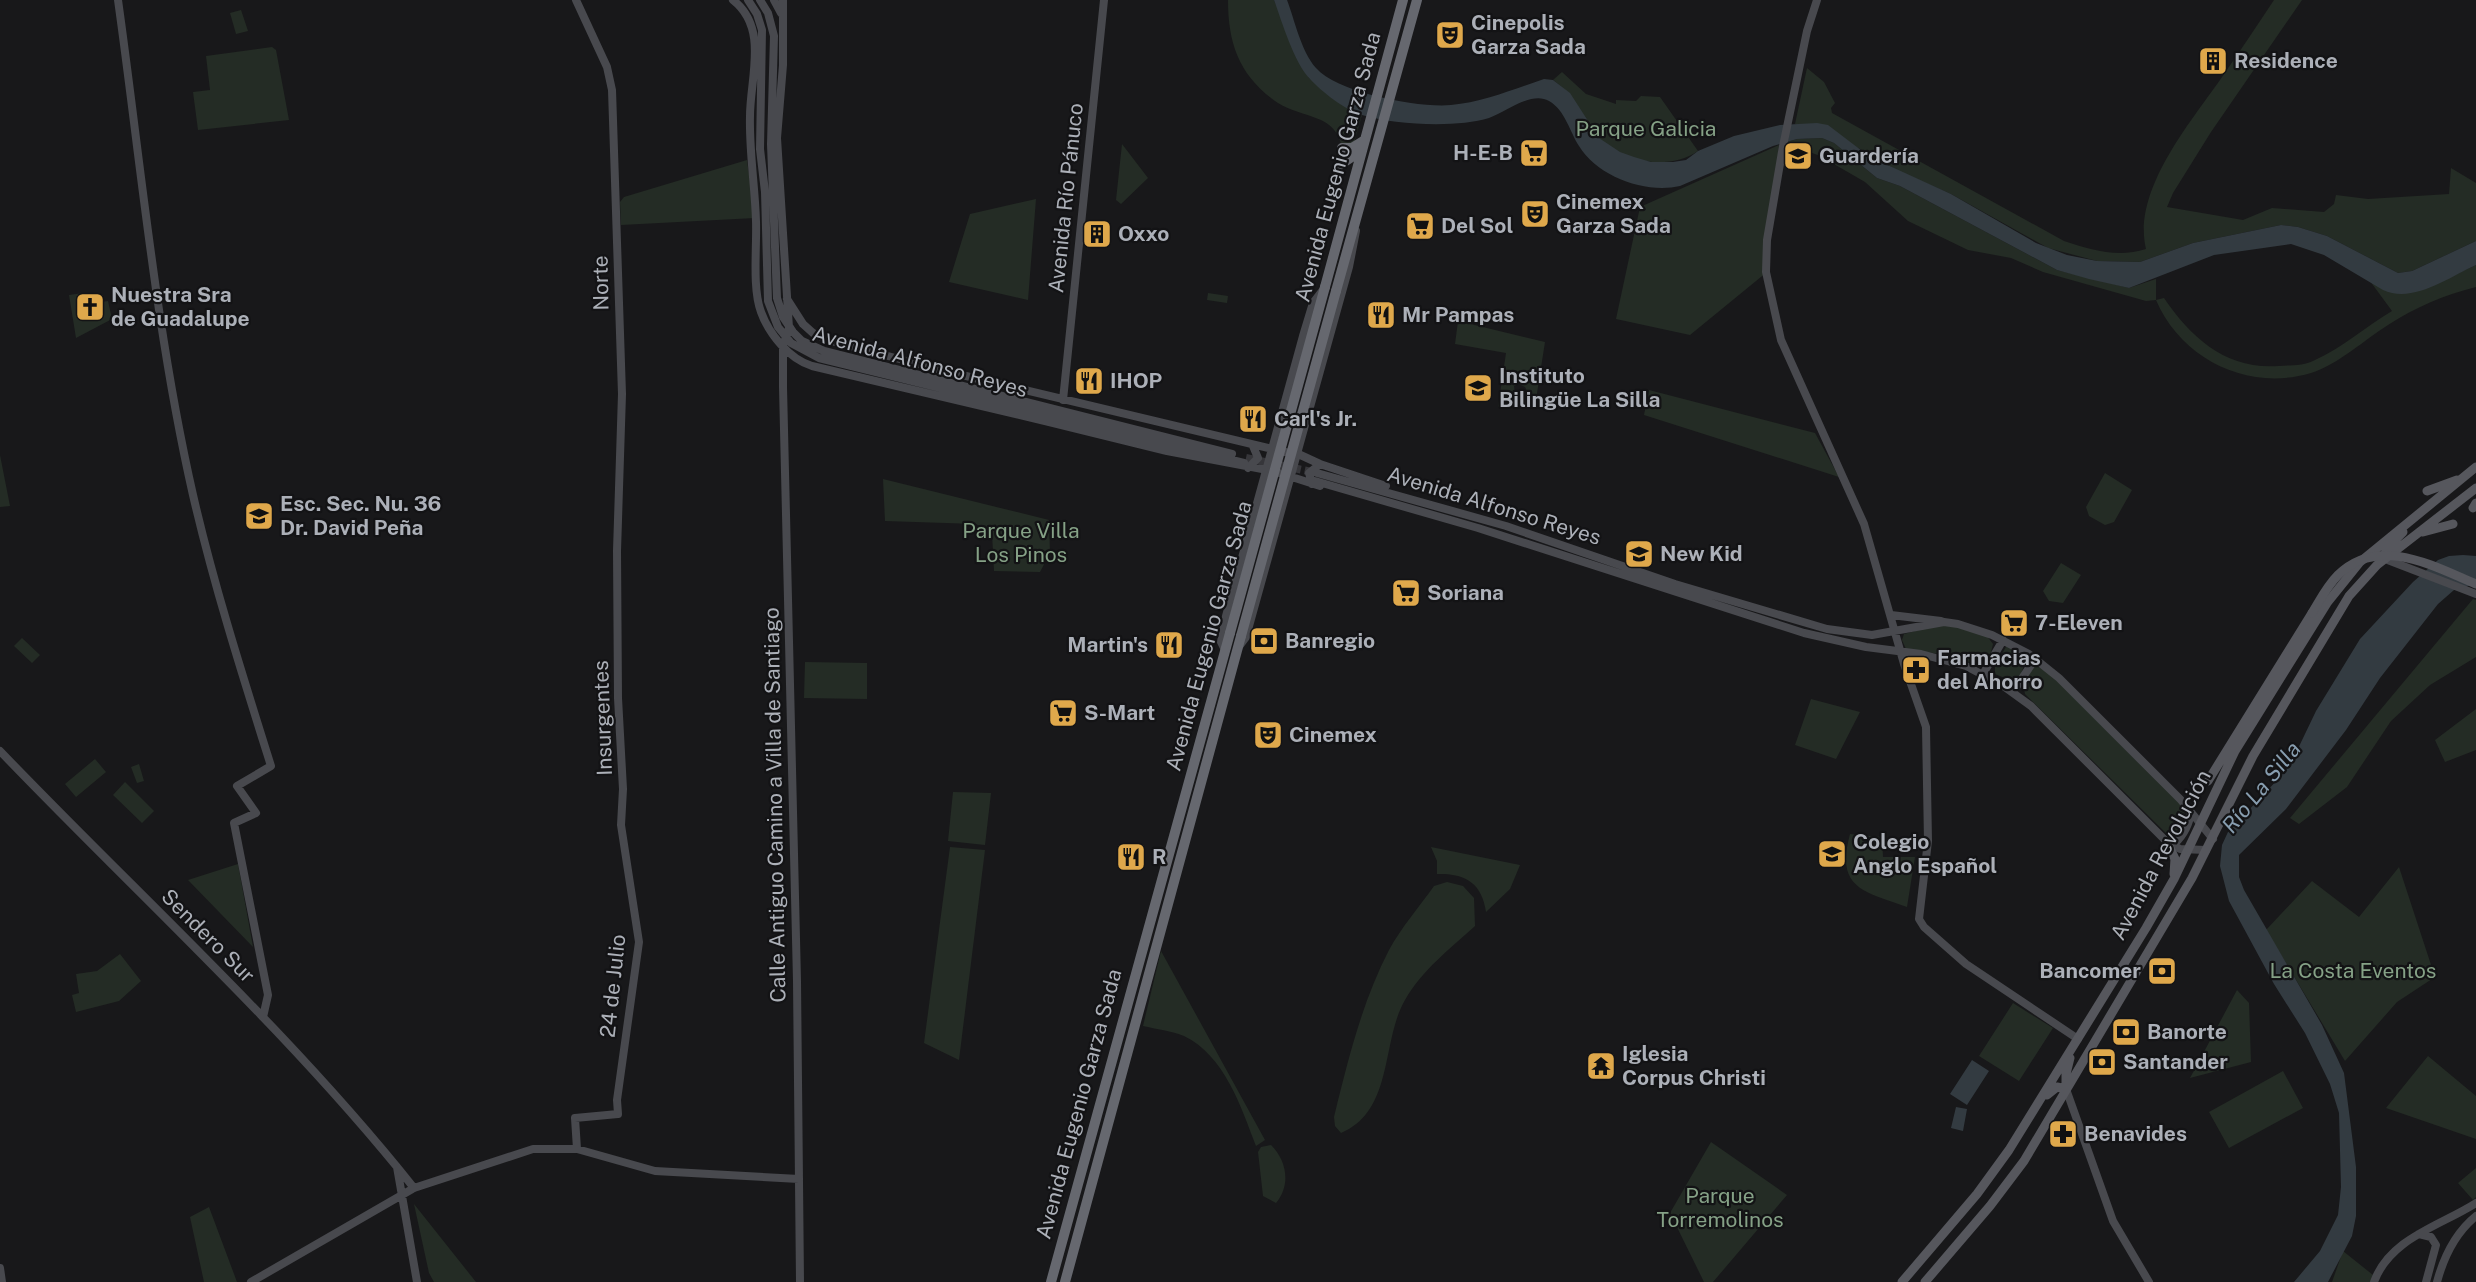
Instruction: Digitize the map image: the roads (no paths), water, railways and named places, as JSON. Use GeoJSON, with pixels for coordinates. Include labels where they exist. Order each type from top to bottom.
{"type":"FeatureCollection","features":[{"type":"Feature","properties":{"kind":"highway","name":"Avenida Eugenio Garza Sada"},"geometry":{"type":"LineString","coordinates":[[1065,1282],[1331,289],[1364,145],[1403,0]]}},
{"type":"Feature","properties":{"kind":"highway","name":"Avenida Eugenio Garza Sada"},"geometry":{"type":"LineString","coordinates":[[1331,289],[1355,225],[1417,0]]}},
{"type":"Feature","properties":{"kind":"highway"},"geometry":{"type":"LineString","coordinates":[[1342,148],[1364,145]]}},
{"type":"Feature","properties":{"kind":"highway"},"geometry":{"type":"LineString","coordinates":[[1338,166],[1364,145]]}},
{"type":"Feature","properties":{"kind":"highway","name":"Avenida Eugenio Garza Sada"},"geometry":{"type":"LineString","coordinates":[[1051,1282],[1226,650],[1236,639]]}},
{"type":"Feature","properties":{"kind":"main road","name":"Avenida Revolución"},"geometry":{"type":"LineString","coordinates":[[1902,1282],[1977,1194],[2032,1113],[2174,879],[2235,751],[2343,582],[2360,562],[2476,467]]}},
{"type":"Feature","properties":{"kind":"main road"},"geometry":{"type":"LineString","coordinates":[[2427,491],[2465,477]]}},
{"type":"Feature","properties":{"kind":"main road","name":"Avenida Revolución"},"geometry":{"type":"LineString","coordinates":[[1925,1282],[2005,1187],[2067,1089],[2213,838],[2253,756],[2338,612],[2360,582],[2385,559],[2476,488]]}},
{"type":"Feature","properties":{"kind":"main road"},"geometry":{"type":"LineString","coordinates":[[2385,559],[2385,551],[2404,531],[2408,522]]}},
{"type":"Feature","properties":{"kind":"main road"},"geometry":{"type":"LineString","coordinates":[[2420,532],[2453,524]]}},
{"type":"Feature","properties":{"kind":"main road"},"geometry":{"type":"LineString","coordinates":[[2208,781],[2338,575],[2368,559],[2392,555],[2408,557],[2476,584]]}},
{"type":"Feature","properties":{"kind":"main road"},"geometry":{"type":"LineString","coordinates":[[2235,751],[2235,744],[2247,719]]}},
{"type":"Feature","properties":{"kind":"main road"},"geometry":{"type":"LineString","coordinates":[[2167,842],[2175,859],[2174,879]]}},
{"type":"Feature","properties":{"kind":"main road"},"geometry":{"type":"LineString","coordinates":[[2032,1113],[2054,1089],[2060,1086],[2067,1089],[2066,1074],[2075,1043]]}},
{"type":"Feature","properties":{"kind":"street"},"geometry":{"type":"LineString","coordinates":[[118,0],[153,267],[191,485],[271,766],[237,786],[256,813],[234,823],[268,995],[262,1017]]}},
{"type":"Feature","properties":{"kind":"street","name":"Norte"},"geometry":{"type":"LineString","coordinates":[[576,0],[607,67],[612,90],[622,394],[618,491],[618,573]]}},
{"type":"Feature","properties":{"kind":"street"},"geometry":{"type":"LineString","coordinates":[[734,0],[747,16],[754,40],[749,114],[759,306],[768,327],[784,342],[801,351],[807,365],[1045,421]]}},
{"type":"Feature","properties":{"kind":"street","name":"Avenida Alfonso Reyes"},"geometry":{"type":"LineString","coordinates":[[748,0],[757,15],[762,30],[760,149],[765,192],[768,301],[784,342]]}},
{"type":"Feature","properties":{"kind":"street","name":"Avenida Alfonso Reyes"},"geometry":{"type":"LineString","coordinates":[[760,0],[768,13],[774,36],[771,144],[777,298],[801,351],[819,358],[1246,463]]}},
{"type":"Feature","properties":{"kind":"street"},"geometry":{"type":"LineString","coordinates":[[774,0],[783,19]]}},
{"type":"Feature","properties":{"kind":"street"},"geometry":{"type":"LineString","coordinates":[[783,0],[783,65],[777,138],[789,328]]}},
{"type":"Feature","properties":{"kind":"street","name":"Avenida Río Pánuco"},"geometry":{"type":"LineString","coordinates":[[1063,400],[1104,0]]}},
{"type":"Feature","properties":{"kind":"street"},"geometry":{"type":"LineString","coordinates":[[1817,0],[1807,31],[1784,143],[1766,249],[1769,292],[1789,364],[1864,524],[1927,732],[1928,841],[1919,919],[1924,927],[1966,964],[2075,1043]]}},
{"type":"Feature","properties":{"kind":"street"},"geometry":{"type":"LineString","coordinates":[[775,216],[783,247]]}},
{"type":"Feature","properties":{"kind":"street"},"geometry":{"type":"LineString","coordinates":[[1236,639],[1246,638],[1283,510],[1355,243],[1355,225]]}},
{"type":"Feature","properties":{"kind":"street"},"geometry":{"type":"LineString","coordinates":[[1226,650],[1221,642],[1224,625],[1310,314],[1317,297],[1331,289]]}},
{"type":"Feature","properties":{"kind":"street"},"geometry":{"type":"LineString","coordinates":[[787,299],[803,324],[824,339],[1063,400],[1298,455],[1316,475]]}},
{"type":"Feature","properties":{"kind":"street","name":"Calle Antiguo Camino a Villa de Santiago"},"geometry":{"type":"LineString","coordinates":[[789,328],[784,342],[797,981],[800,1282]]}},
{"type":"Feature","properties":{"kind":"street","name":"Avenida Alfonso Reyes"},"geometry":{"type":"LineString","coordinates":[[801,351],[824,351],[1032,401],[1281,475]]}},
{"type":"Feature","properties":{"kind":"street"},"geometry":{"type":"LineString","coordinates":[[833,372],[862,368]]}},
{"type":"Feature","properties":{"kind":"street"},"geometry":{"type":"LineString","coordinates":[[1032,401],[1057,403],[1063,400]]}},
{"type":"Feature","properties":{"kind":"street"},"geometry":{"type":"LineString","coordinates":[[996,402],[1045,421]]}},
{"type":"Feature","properties":{"kind":"street"},"geometry":{"type":"LineString","coordinates":[[1284,406],[1296,419],[1307,417]]}},
{"type":"Feature","properties":{"kind":"street"},"geometry":{"type":"LineString","coordinates":[[1284,406],[1288,430],[1286,452],[1292,477]]}},
{"type":"Feature","properties":{"kind":"street","name":"Avenida Alfonso Reyes"},"geometry":{"type":"LineString","coordinates":[[1045,421],[1174,453],[1246,463]]}},
{"type":"Feature","properties":{"kind":"street"},"geometry":{"type":"LineString","coordinates":[[1246,463],[1258,458],[1253,446]]}},
{"type":"Feature","properties":{"kind":"street"},"geometry":{"type":"LineString","coordinates":[[1273,449],[1281,464],[1283,510]]}},
{"type":"Feature","properties":{"kind":"street"},"geometry":{"type":"LineString","coordinates":[[1281,475],[1292,477],[1316,475]]}},
{"type":"Feature","properties":{"kind":"street","name":"Avenida Alfonso Reyes"},"geometry":{"type":"LineString","coordinates":[[1316,475],[1376,483],[1453,508],[1462,514]]}},
{"type":"Feature","properties":{"kind":"street","name":"Avenida Alfonso Reyes"},"geometry":{"type":"LineString","coordinates":[[1316,475],[1462,514],[1793,620],[1863,636],[1944,622],[1969,627],[2003,640],[2036,659],[2066,685],[2190,810],[2213,838]]}},
{"type":"Feature","properties":{"kind":"street","name":"Avenida Alfonso Reyes"},"geometry":{"type":"LineString","coordinates":[[1316,475],[1804,633],[1942,658],[1983,674],[2013,692],[2039,714],[2167,842],[2188,850],[2206,850]]}},
{"type":"Feature","properties":{"kind":"street"},"geometry":{"type":"LineString","coordinates":[[1258,503],[1267,499],[1274,500],[1283,510]]}},
{"type":"Feature","properties":{"kind":"street"},"geometry":{"type":"LineString","coordinates":[[2402,548],[2412,570]]}},
{"type":"Feature","properties":{"kind":"street"},"geometry":{"type":"LineString","coordinates":[[2385,559],[2476,594]]}},
{"type":"Feature","properties":{"kind":"street","name":"Insurgentes"},"geometry":{"type":"LineString","coordinates":[[618,573],[618,698],[623,789],[621,825],[625,861]]}},
{"type":"Feature","properties":{"kind":"street"},"geometry":{"type":"LineString","coordinates":[[1891,615],[1934,618],[1944,622]]}},
{"type":"Feature","properties":{"kind":"street"},"geometry":{"type":"LineString","coordinates":[[1983,674],[2003,640]]}},
{"type":"Feature","properties":{"kind":"street"},"geometry":{"type":"LineString","coordinates":[[2013,692],[2036,659]]}},
{"type":"Feature","properties":{"kind":"street","name":"Sendero Sur"},"geometry":{"type":"LineString","coordinates":[[0,751],[262,1017],[385,1152],[414,1188]]}},
{"type":"Feature","properties":{"kind":"street"},"geometry":{"type":"LineString","coordinates":[[2167,842],[2174,843],[2180,838],[2191,819],[2190,810]]}},
{"type":"Feature","properties":{"kind":"street","name":"24 de Julio"},"geometry":{"type":"LineString","coordinates":[[577,1149],[575,1118],[618,1114],[617,1100],[639,954],[638,932],[625,861]]}},
{"type":"Feature","properties":{"kind":"street"},"geometry":{"type":"LineString","coordinates":[[2067,1089],[2113,1221],[2149,1282]]}},
{"type":"Feature","properties":{"kind":"street"},"geometry":{"type":"LineString","coordinates":[[251,1282],[414,1188],[523,1152],[545,1148],[577,1149],[654,1170],[799,1179]]}},
{"type":"Feature","properties":{"kind":"street"},"geometry":{"type":"LineString","coordinates":[[397,1167],[417,1282]]}},
{"type":"Feature","properties":{"kind":"street"},"geometry":{"type":"LineString","coordinates":[[2374,1282],[2391,1256],[2419,1234],[2476,1203]]}},
{"type":"Feature","properties":{"kind":"street"},"geometry":{"type":"LineString","coordinates":[[2436,1282],[2441,1266],[2457,1235],[2476,1216]]}},
{"type":"Feature","properties":{"kind":"street"},"geometry":{"type":"LineString","coordinates":[[2419,1234],[2433,1240],[2435,1250],[2426,1282]]}},
{"type":"Feature","properties":{"kind":"street"},"geometry":{"type":"LineString","coordinates":[[2432,1258],[2436,1282]]}},
{"type":"Feature","properties":{"kind":"street"},"geometry":{"type":"LineString","coordinates":[[0,1268],[3,1282]]}},
{"type":"Feature","properties":{"kind":"tunnel"},"geometry":{"type":"LineString","coordinates":[[1246,458],[1317,473]]}},
{"type":"Feature","properties":{"kind":"place","name":"Cinepolis Garza Sada"},"geometry":{"type":"Point","coordinates":[1450,35]}},
{"type":"Feature","properties":{"kind":"place","name":"Residence"},"geometry":{"type":"Point","coordinates":[2213,61]}},
{"type":"Feature","properties":{"kind":"place","name":"H-E-B"},"geometry":{"type":"Point","coordinates":[1534,153]}},
{"type":"Feature","properties":{"kind":"place","name":"Guardería"},"geometry":{"type":"Point","coordinates":[1798,156]}},
{"type":"Feature","properties":{"kind":"place","name":"Cinemex Garza Sada"},"geometry":{"type":"Point","coordinates":[1535,214]}},
{"type":"Feature","properties":{"kind":"place","name":"Del Sol"},"geometry":{"type":"Point","coordinates":[1420,226]}},
{"type":"Feature","properties":{"kind":"place","name":"Oxxo"},"geometry":{"type":"Point","coordinates":[1097,234]}},
{"type":"Feature","properties":{"kind":"place","name":"Nuestra Sra de Guadalupe"},"geometry":{"type":"Point","coordinates":[90,307]}},
{"type":"Feature","properties":{"kind":"place","name":"Mr Pampas"},"geometry":{"type":"Point","coordinates":[1381,315]}},
{"type":"Feature","properties":{"kind":"place","name":"IHOP"},"geometry":{"type":"Point","coordinates":[1089,381]}},
{"type":"Feature","properties":{"kind":"place","name":"Instituto Bilingüe La Silla"},"geometry":{"type":"Point","coordinates":[1478,388]}},
{"type":"Feature","properties":{"kind":"place","name":"Carl's Jr."},"geometry":{"type":"Point","coordinates":[1253,419]}},
{"type":"Feature","properties":{"kind":"place","name":"Esc. Sec. Nu. 36 Dr. David Peña"},"geometry":{"type":"Point","coordinates":[259,516]}},
{"type":"Feature","properties":{"kind":"place","name":"New Kid"},"geometry":{"type":"Point","coordinates":[1639,554]}},
{"type":"Feature","properties":{"kind":"place","name":"Soriana"},"geometry":{"type":"Point","coordinates":[1406,593]}},
{"type":"Feature","properties":{"kind":"place","name":"7-Eleven"},"geometry":{"type":"Point","coordinates":[2014,623]}},
{"type":"Feature","properties":{"kind":"place","name":"Banregio"},"geometry":{"type":"Point","coordinates":[1264,641]}},
{"type":"Feature","properties":{"kind":"place","name":"Martin's"},"geometry":{"type":"Point","coordinates":[1169,645]}},
{"type":"Feature","properties":{"kind":"place","name":"Farmacias del Ahorro"},"geometry":{"type":"Point","coordinates":[1916,670]}},
{"type":"Feature","properties":{"kind":"place","name":"S-Mart"},"geometry":{"type":"Point","coordinates":[1063,713]}},
{"type":"Feature","properties":{"kind":"place","name":"Cinemex"},"geometry":{"type":"Point","coordinates":[1268,735]}},
{"type":"Feature","properties":{"kind":"place","name":"Colegio Anglo Español"},"geometry":{"type":"Point","coordinates":[1832,854]}},
{"type":"Feature","properties":{"kind":"place","name":"R"},"geometry":{"type":"Point","coordinates":[1131,857]}},
{"type":"Feature","properties":{"kind":"place","name":"Bancomer"},"geometry":{"type":"Point","coordinates":[2162,971]}},
{"type":"Feature","properties":{"kind":"place","name":"Banorte"},"geometry":{"type":"Point","coordinates":[2126,1032]}},
{"type":"Feature","properties":{"kind":"place","name":"Santander"},"geometry":{"type":"Point","coordinates":[2102,1062]}},
{"type":"Feature","properties":{"kind":"place","name":"Iglesia Corpus Christi"},"geometry":{"type":"Point","coordinates":[1601,1066]}},
{"type":"Feature","properties":{"kind":"place","name":"Benavides"},"geometry":{"type":"Point","coordinates":[2063,1134]}},
{"type":"Feature","properties":{"kind":"park label","name":"Parque Galicia"},"geometry":{"type":"Point","coordinates":[1646,129]}},
{"type":"Feature","properties":{"kind":"park label","name":"Parque Villa Los Pinos"},"geometry":{"type":"Point","coordinates":[1021,543]}},
{"type":"Feature","properties":{"kind":"park label","name":"La Costa Eventos"},"geometry":{"type":"Point","coordinates":[2353,971]}},
{"type":"Feature","properties":{"kind":"park label","name":"Parque Torremolinos"},"geometry":{"type":"Point","coordinates":[1720,1208]}},
{"type":"Feature","properties":{"kind":"water label","name":"Río La Silla"},"geometry":{"type":"Point","coordinates":[2261,787]}}]}
